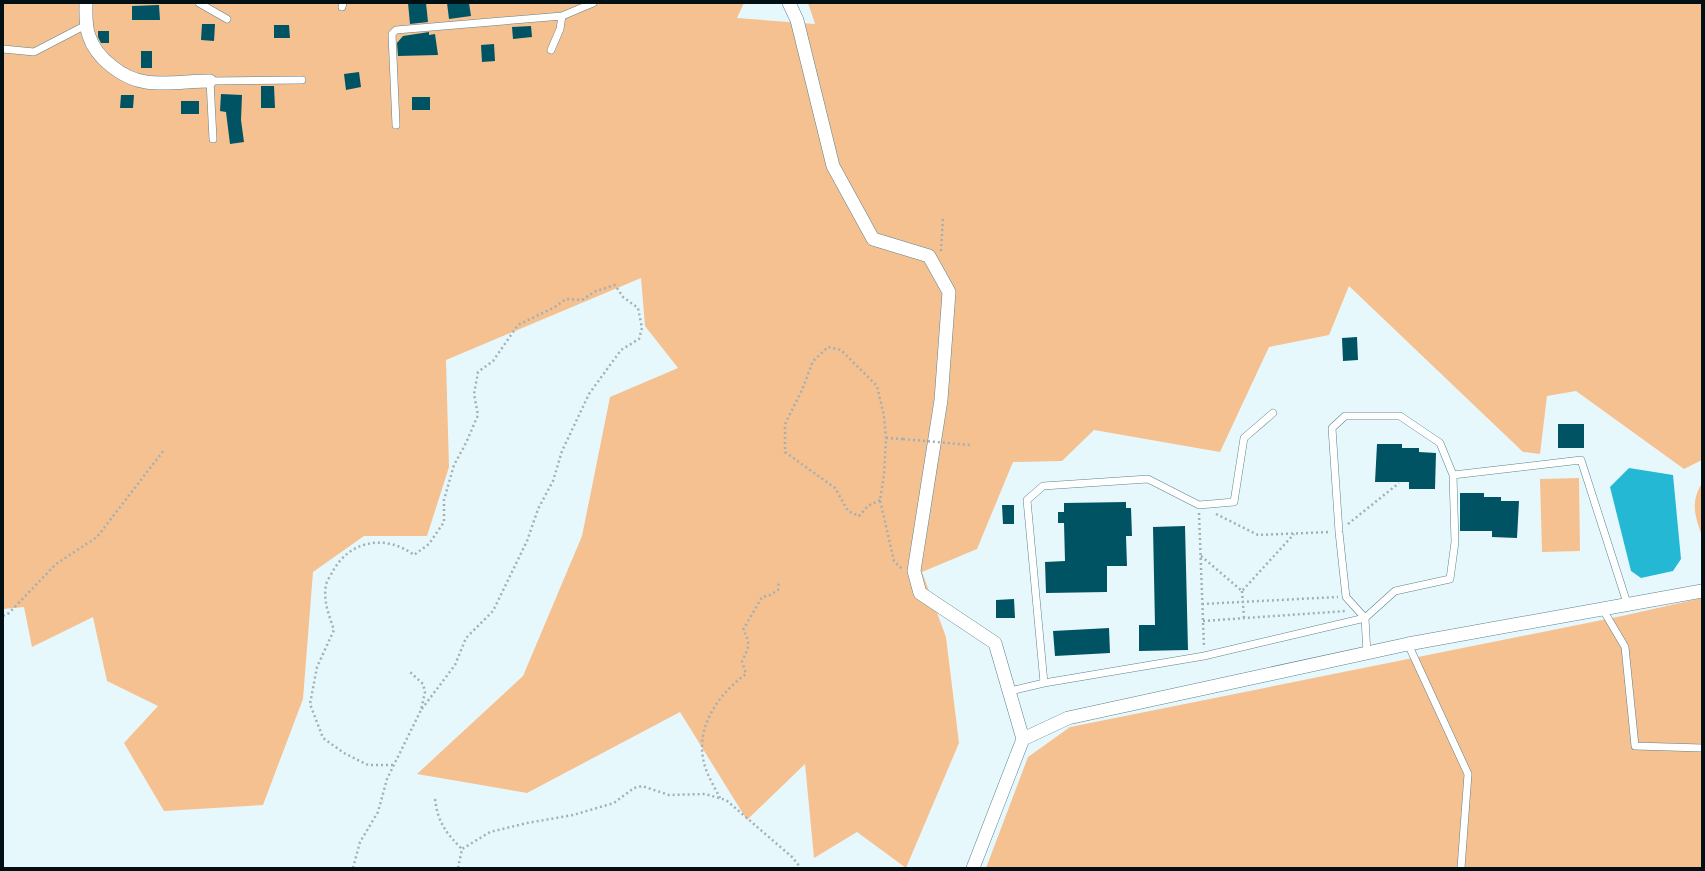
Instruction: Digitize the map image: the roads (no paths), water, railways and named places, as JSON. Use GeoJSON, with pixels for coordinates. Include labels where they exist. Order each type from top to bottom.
{"type":"FeatureCollection","features":[{"type":"Feature","properties":{"kind":"street"},"geometry":{"type":"LineString","coordinates":[[86,3],[86,24],[89,37],[97,53],[117,70],[134,80],[147,83],[210,81]]}},
{"type":"Feature","properties":{"kind":"street"},"geometry":{"type":"LineString","coordinates":[[789,3],[797,20],[833,166],[869,233],[873,239],[929,256],[949,292],[941,400],[914,571],[920,593],[995,643],[1023,739],[973,868]]}},
{"type":"Feature","properties":{"kind":"street"},"geometry":{"type":"LineString","coordinates":[[1023,739],[1068,718],[1367,655],[1408,644],[1702,590]]}},
{"type":"Feature","properties":{"kind":"lane"},"geometry":{"type":"LineString","coordinates":[[199,3],[227,19]]}},
{"type":"Feature","properties":{"kind":"lane"},"geometry":{"type":"LineString","coordinates":[[396,125],[392,34],[396,30],[562,16],[593,3]]}},
{"type":"Feature","properties":{"kind":"lane"},"geometry":{"type":"LineString","coordinates":[[551,50],[560,29],[562,16]]}},
{"type":"Feature","properties":{"kind":"lane"},"geometry":{"type":"LineString","coordinates":[[3,49],[34,52],[86,24]]}},
{"type":"Feature","properties":{"kind":"lane"},"geometry":{"type":"LineString","coordinates":[[213,139],[210,81],[302,80]]}},
{"type":"Feature","properties":{"kind":"lane"},"geometry":{"type":"LineString","coordinates":[[1044,683],[1026,500],[1043,486],[1148,478],[1199,505],[1234,502],[1244,438],[1273,414]]}},
{"type":"Feature","properties":{"kind":"lane"},"geometry":{"type":"LineString","coordinates":[[1010,691],[1044,683],[1204,656],[1365,618],[1395,591],[1450,579],[1455,542],[1453,475],[1440,443],[1400,416],[1345,416],[1332,428],[1339,532],[1346,597],[1365,618],[1367,655]]}},
{"type":"Feature","properties":{"kind":"lane"},"geometry":{"type":"LineString","coordinates":[[1453,475],[1581,460],[1626,603]]}},
{"type":"Feature","properties":{"kind":"lane"},"geometry":{"type":"LineString","coordinates":[[1602,608],[1625,647],[1635,746],[1702,748]]}},
{"type":"Feature","properties":{"kind":"lane"},"geometry":{"type":"LineString","coordinates":[[1408,644],[1468,774],[1461,868]]}},
{"type":"Feature","properties":{"kind":"water"},"geometry":{"type":"Polygon","coordinates":[[[1629,468],[1673,475],[1681,559],[1673,571],[1641,578],[1631,571],[1610,487],[1629,468]]]}}]}
